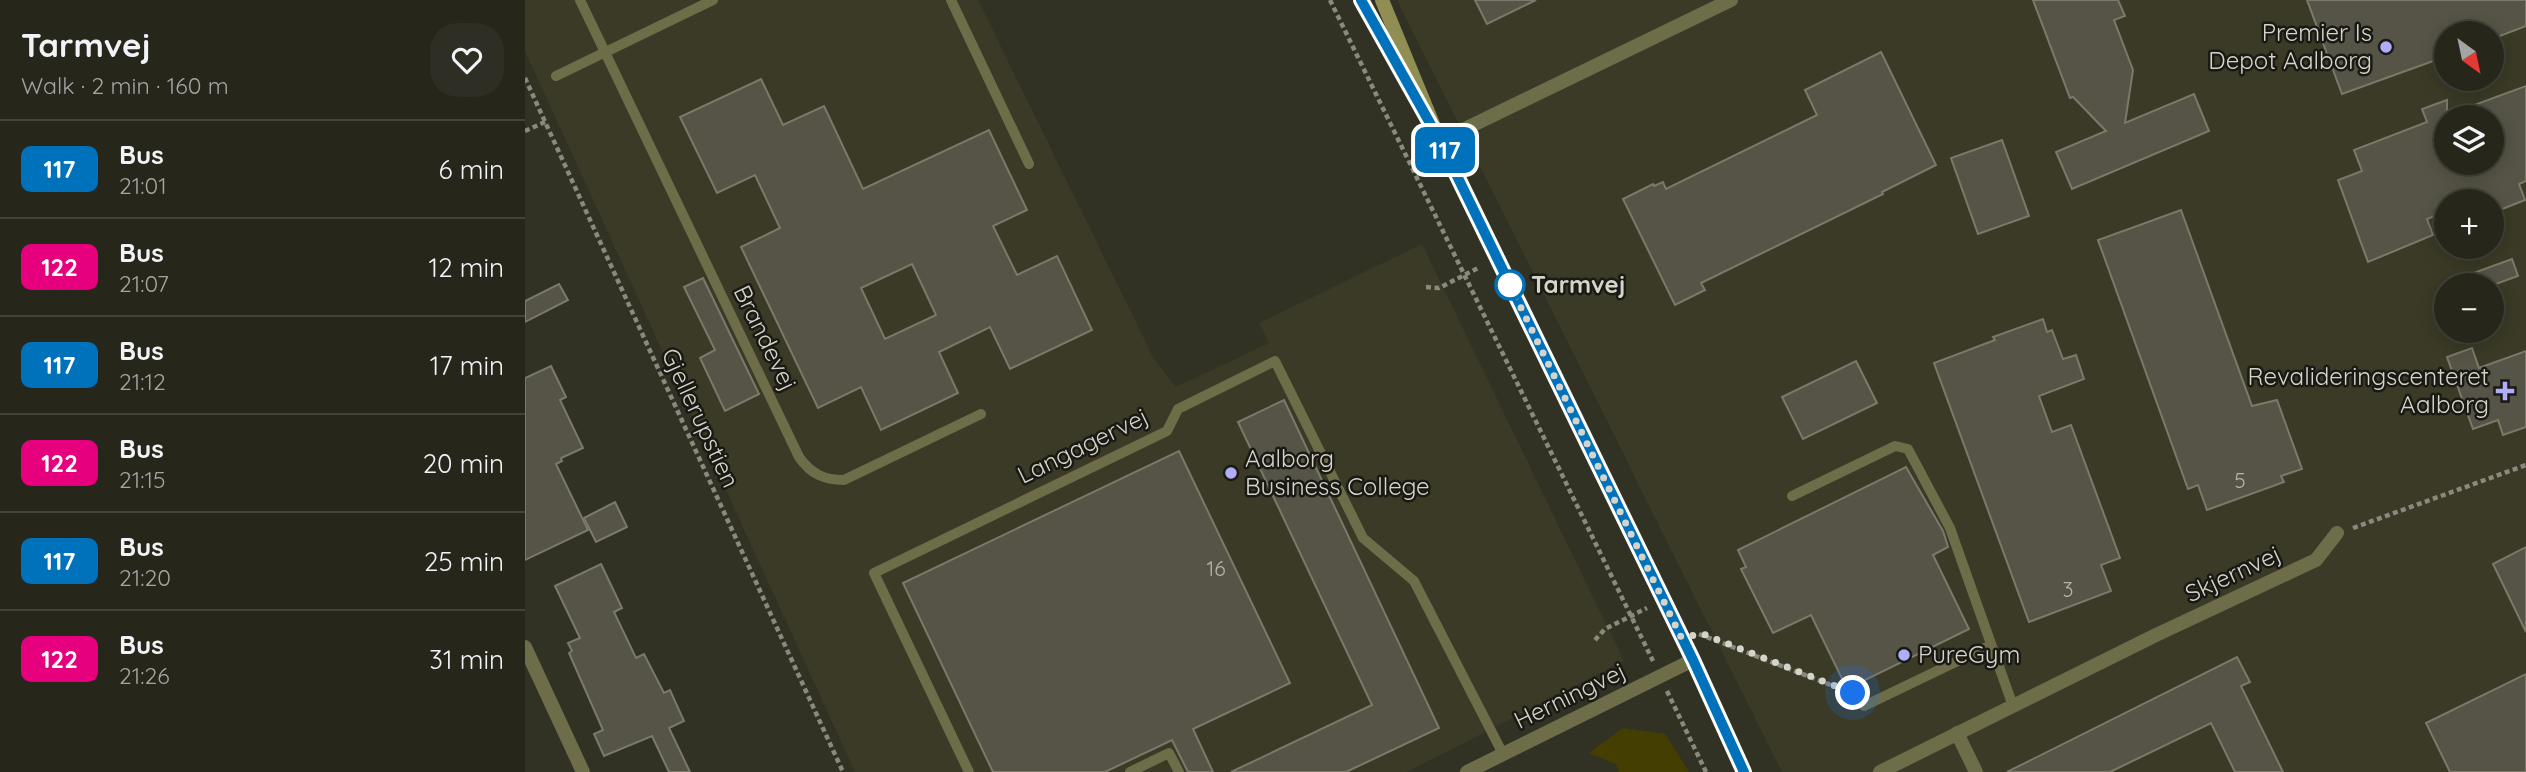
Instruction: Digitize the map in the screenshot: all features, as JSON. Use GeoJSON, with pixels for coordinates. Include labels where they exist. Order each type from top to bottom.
{"type":"FeatureCollection","features":[{"type":"Feature","properties":{"kind":"street"},"geometry":{"type":"LineString","coordinates":[[1361,0],[1440,141],[1693,660],[1744,772]]}},
{"type":"Feature","properties":{"kind":"street"},"geometry":{"type":"LineString","coordinates":[[1382,0],[1440,141]]}},
{"type":"Feature","properties":{"kind":"street"},"geometry":{"type":"LineString","coordinates":[[1440,141],[1731,0]]}},
{"type":"Feature","properties":{"kind":"street","name":"Skjernvej"},"geometry":{"type":"LineString","coordinates":[[1880,772],[2156,635],[2316,561],[2337,533]]}},
{"type":"Feature","properties":{"kind":"street"},"geometry":{"type":"LineString","coordinates":[[525,647],[583,772]]}},
{"type":"Feature","properties":{"kind":"street","name":"Herningvej"},"geometry":{"type":"LineString","coordinates":[[1467,772],[1693,660]]}},
{"type":"Feature","properties":{"kind":"street"},"geometry":{"type":"LineString","coordinates":[[1957,733],[1976,772]]}},
{"type":"Feature","properties":{"kind":"lane","name":"Brandevej"},"geometry":{"type":"LineString","coordinates":[[580,0],[808,471],[824,478],[844,480],[981,414]]}},
{"type":"Feature","properties":{"kind":"lane"},"geometry":{"type":"LineString","coordinates":[[556,76],[713,0]]}},
{"type":"Feature","properties":{"kind":"lane"},"geometry":{"type":"LineString","coordinates":[[951,0],[1029,164]]}},
{"type":"Feature","properties":{"kind":"lane","name":"Langagervej"},"geometry":{"type":"LineString","coordinates":[[969,772],[874,573],[1167,431],[1178,409],[1275,360],[1363,538],[1414,581],[1503,754]]}},
{"type":"Feature","properties":{"kind":"lane"},"geometry":{"type":"LineString","coordinates":[[1792,496],[1895,446],[1908,449],[1950,528],[2013,706]]}},
{"type":"Feature","properties":{"kind":"lane"},"geometry":{"type":"LineString","coordinates":[[1864,706],[1991,645]]}},
{"type":"Feature","properties":{"kind":"lane"},"geometry":{"type":"LineString","coordinates":[[1130,772],[1170,753],[1179,772]]}},
{"type":"Feature","properties":{"kind":"path"},"geometry":{"type":"LineString","coordinates":[[1329,0],[1706,772]]}},
{"type":"Feature","properties":{"kind":"path","name":"Gjellerupstien"},"geometry":{"type":"LineString","coordinates":[[525,78],[843,772]]}},
{"type":"Feature","properties":{"kind":"path"},"geometry":{"type":"LineString","coordinates":[[525,131],[545,122]]}},
{"type":"Feature","properties":{"kind":"path"},"geometry":{"type":"LineString","coordinates":[[1426,287],[1439,288],[1480,267]]}},
{"type":"Feature","properties":{"kind":"path"},"geometry":{"type":"LineString","coordinates":[[2337,533],[2526,465]]}},
{"type":"Feature","properties":{"kind":"path"},"geometry":{"type":"LineString","coordinates":[[1595,640],[1605,629],[1630,617]]}},
{"type":"Feature","properties":{"kind":"path"},"geometry":{"type":"LineString","coordinates":[[1681,637],[1703,634],[1853,693]]}},
{"type":"Feature","properties":{"kind":"shaded area"},"geometry":{"type":"Polygon","coordinates":[[[525,0],[978,0],[1154,359],[1176,387],[1269,343],[1259,323],[1422,244],[1624,661],[1407,772],[855,772],[525,51],[525,0]]]}},
{"type":"Feature","properties":{"kind":"shaded area"},"geometry":{"type":"Polygon","coordinates":[[[1397,0],[2526,0],[2526,772],[1782,772],[1397,0]]]}},
{"type":"Feature","properties":{"kind":"shaded area"},"geometry":{"type":"Polygon","coordinates":[[[1623,728],[1665,734],[1689,772],[1619,772],[1616,764],[1589,753],[1623,728]]]}},
{"type":"Feature","properties":{"kind":"building"},"geometry":{"type":"Polygon","coordinates":[[[1475,0],[1536,0],[1487,24],[1475,0]]]}},
{"type":"Feature","properties":{"kind":"building"},"geometry":{"type":"Polygon","coordinates":[[[2033,0],[2118,0],[2125,16],[2114,20],[2133,70],[2125,123],[2194,94],[2209,131],[2072,189],[2056,152],[2106,131],[2073,97],[2070,98],[2033,0]]]}},
{"type":"Feature","properties":{"kind":"building","name":"Premier Is Depot Aalborg"},"geometry":{"type":"Polygon","coordinates":[[[2307,0],[2526,0],[2526,26],[2504,34],[2504,21],[2434,21],[2434,61],[2342,94],[2307,0]]]}},
{"type":"Feature","properties":{"kind":"building"},"geometry":{"type":"Polygon","coordinates":[[[1881,52],[1936,165],[1882,192],[1883,194],[1701,283],[1705,290],[1675,305],[1623,199],[1653,184],[1654,186],[1663,182],[1666,189],[1817,115],[1805,90],[1881,52]]]}},
{"type":"Feature","properties":{"kind":"building"},"geometry":{"type":"Polygon","coordinates":[[[761,79],[783,125],[824,106],[863,189],[989,130],[1027,210],[993,226],[1017,275],[1057,256],[1092,330],[1010,369],[990,327],[939,352],[958,393],[881,430],[861,387],[818,408],[741,247],[780,228],[755,175],[717,193],[680,117],[761,79]],[[912,264],[861,288],[885,339],[936,315],[912,264]]]}},
{"type":"Feature","properties":{"kind":"building"},"geometry":{"type":"Polygon","coordinates":[[[2526,86],[2526,181],[2519,184],[2525,200],[2504,208],[2504,189],[2434,189],[2434,216],[2427,219],[2433,235],[2368,262],[2338,180],[2362,171],[2354,150],[2427,122],[2422,109],[2447,100],[2447,105],[2434,105],[2434,175],[2504,175],[2504,105],[2474,105],[2526,86]]]}},
{"type":"Feature","properties":{"kind":"building"},"geometry":{"type":"Polygon","coordinates":[[[2002,140],[2029,216],[1978,234],[1951,158],[2002,140]]]}},
{"type":"Feature","properties":{"kind":"building"},"geometry":{"type":"Polygon","coordinates":[[[2181,210],[2252,406],[2277,400],[2302,469],[2281,476],[2284,482],[2207,510],[2198,485],[2188,489],[2098,240],[2181,210]]]}},
{"type":"Feature","properties":{"kind":"building"},"geometry":{"type":"Polygon","coordinates":[[[2512,259],[2518,276],[2504,281],[2504,273],[2474,273],[2512,259]]]}},
{"type":"Feature","properties":{"kind":"building"},"geometry":{"type":"Polygon","coordinates":[[[703,278],[759,394],[725,411],[700,358],[715,350],[684,287],[703,278]]]}},
{"type":"Feature","properties":{"kind":"building"},"geometry":{"type":"Polygon","coordinates":[[[559,284],[568,300],[525,322],[525,301],[559,284]]]}},
{"type":"Feature","properties":{"kind":"building"},"geometry":{"type":"Polygon","coordinates":[[[2043,319],[2047,332],[2052,330],[2063,359],[2076,355],[2084,379],[2039,396],[2052,432],[2071,425],[2120,558],[2101,565],[2111,591],[2029,622],[1934,363],[2043,319]]]}},
{"type":"Feature","properties":{"kind":"building"},"geometry":{"type":"Polygon","coordinates":[[[2472,348],[2479,368],[2526,351],[2526,427],[2503,435],[2498,420],[2473,429],[2447,357],[2472,348]]]}},
{"type":"Feature","properties":{"kind":"building"},"geometry":{"type":"Polygon","coordinates":[[[1856,361],[1877,403],[1803,439],[1782,397],[1856,361]]]}},
{"type":"Feature","properties":{"kind":"building"},"geometry":{"type":"Polygon","coordinates":[[[551,366],[566,397],[560,400],[583,448],[561,458],[562,461],[556,464],[588,530],[525,560],[525,378],[551,366]]]}},
{"type":"Feature","properties":{"kind":"building"},"geometry":{"type":"Polygon","coordinates":[[[1284,400],[1439,728],[1346,772],[1231,772],[1372,705],[1238,422],[1284,400]]]}},
{"type":"Feature","properties":{"kind":"building"},"geometry":{"type":"Polygon","coordinates":[[[1179,451],[1290,683],[1193,729],[1213,772],[1188,772],[1172,740],[1105,772],[993,772],[903,583],[1179,451]]]}},
{"type":"Feature","properties":{"kind":"building"},"geometry":{"type":"Polygon","coordinates":[[[1906,467],[1943,531],[1948,547],[1933,555],[1969,629],[1847,689],[1811,615],[1773,633],[1741,569],[1746,567],[1738,550],[1906,467]]]}},
{"type":"Feature","properties":{"kind":"building"},"geometry":{"type":"Polygon","coordinates":[[[615,502],[627,527],[596,542],[584,518],[615,502]]]}},
{"type":"Feature","properties":{"kind":"building"},"geometry":{"type":"Polygon","coordinates":[[[2526,547],[2526,632],[2493,564],[2526,547]]]}},
{"type":"Feature","properties":{"kind":"building"},"geometry":{"type":"Polygon","coordinates":[[[601,564],[622,608],[614,612],[636,658],[644,654],[664,693],[670,690],[684,721],[669,728],[690,772],[669,772],[652,736],[604,756],[594,734],[603,730],[569,653],[572,651],[568,643],[580,638],[555,586],[601,564]]]}},
{"type":"Feature","properties":{"kind":"building"},"geometry":{"type":"Polygon","coordinates":[[[2237,657],[2250,682],[2241,686],[2283,772],[2235,772],[2211,723],[2110,772],[2007,772],[2237,657]]]}},
{"type":"Feature","properties":{"kind":"building"},"geometry":{"type":"Polygon","coordinates":[[[2526,674],[2526,772],[2450,772],[2426,723],[2526,674]]]}},
{"type":"Feature","properties":{"kind":"bus line","name":"117"},"geometry":{"type":"LineString","coordinates":[[1361,0],[1440,141],[1693,660],[1744,772]]}},
{"type":"Feature","properties":{"kind":"place","name":"Premier Is Depot Aalborg"},"geometry":{"type":"Point","coordinates":[2386,47]}},
{"type":"Feature","properties":{"kind":"place","name":"Tarmvej"},"geometry":{"type":"Point","coordinates":[1510,285]}},
{"type":"Feature","properties":{"kind":"place","name":"Revalideringscenteret Aalborg"},"geometry":{"type":"Point","coordinates":[2505,391]}},
{"type":"Feature","properties":{"kind":"place","name":"Aalborg Business College"},"geometry":{"type":"Point","coordinates":[1231,473]}},
{"type":"Feature","properties":{"kind":"place","name":"PureGym"},"geometry":{"type":"Point","coordinates":[1904,655]}},
{"type":"Feature","properties":{"kind":"route"},"geometry":{"type":"LineString","coordinates":[[1510,285],[1681,637],[1703,634],[1853,693]]}}]}
